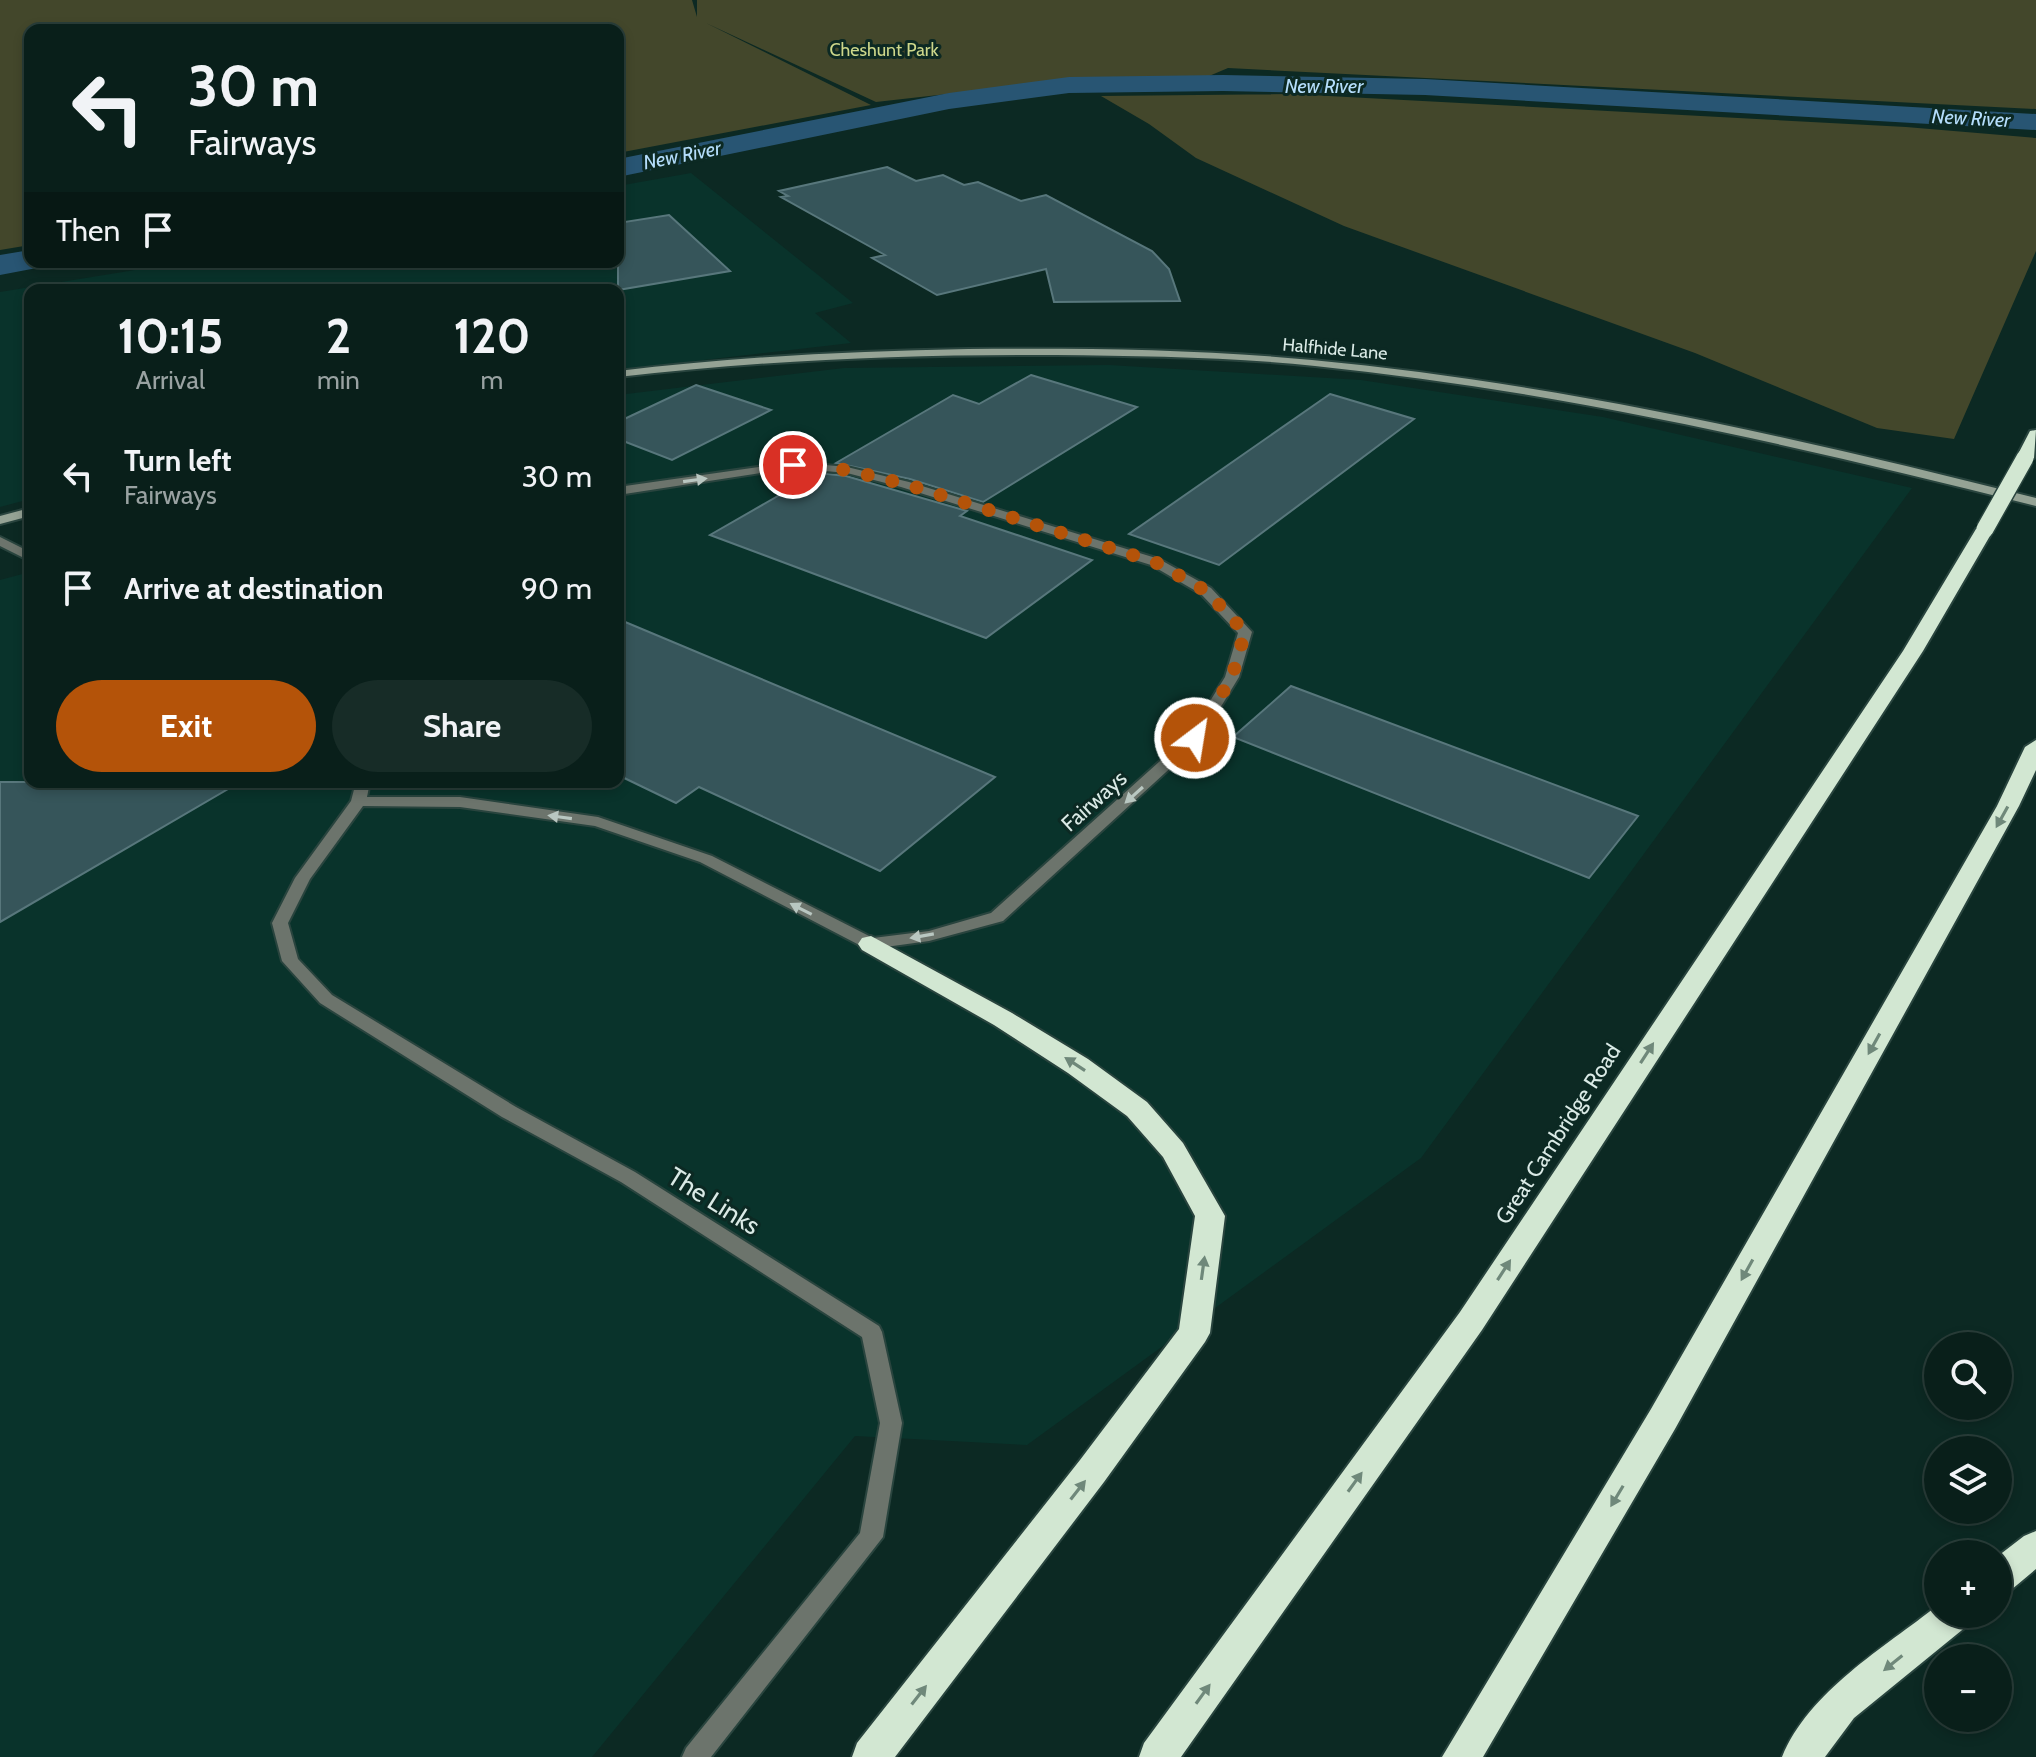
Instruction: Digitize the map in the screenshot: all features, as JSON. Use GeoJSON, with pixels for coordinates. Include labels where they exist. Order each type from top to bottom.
{"type":"FeatureCollection","features":[{"type":"Feature","properties":{"kind":"highway","name":"Great Cambridge Road"},"geometry":{"type":"LineString","coordinates":[[1158,1757],[1471,1321],[1913,651],[2036,435]]}},
{"type":"Feature","properties":{"kind":"highway"},"geometry":{"type":"LineString","coordinates":[[1461,1757],[1663,1419],[2008,806],[2036,747]]}},
{"type":"Feature","properties":{"kind":"highway"},"geometry":{"type":"LineString","coordinates":[[871,944],[1078,1066],[1137,1109],[1173,1150],[1210,1216],[1194,1333],[1092,1471],[871,1757]]}},
{"type":"Feature","properties":{"kind":"highway"},"geometry":{"type":"LineString","coordinates":[[2012,1567],[2036,1547]]}},
{"type":"Feature","properties":{"kind":"highway"},"geometry":{"type":"LineString","coordinates":[[1801,1757],[1841,1705],[1937,1628]]}},
{"type":"Feature","properties":{"kind":"main road","name":"Halfhide Lane"},"geometry":{"type":"LineString","coordinates":[[624,373],[695,364],[840,354],[977,350],[1167,354],[1342,365],[1525,390],[1683,419],[2036,502]]}},
{"type":"Feature","properties":{"kind":"main road"},"geometry":{"type":"LineString","coordinates":[[0,520],[24,514]]}},
{"type":"Feature","properties":{"kind":"street","name":"Fairways"},"geometry":{"type":"LineString","coordinates":[[624,490],[793,465],[847,470],[905,484],[1155,562],[1206,591],[1245,632],[1232,677],[1195,738],[997,917],[929,936],[871,944]]}},
{"type":"Feature","properties":{"kind":"street"},"geometry":{"type":"LineString","coordinates":[[0,541],[24,554]]}},
{"type":"Feature","properties":{"kind":"street"},"geometry":{"type":"LineString","coordinates":[[361,792],[460,802],[598,822],[706,859],[871,944]]}},
{"type":"Feature","properties":{"kind":"street","name":"The Links"},"geometry":{"type":"LineString","coordinates":[[361,792],[303,878],[280,923],[290,961],[326,999],[509,1112],[628,1177],[872,1332],[891,1423],[871,1537],[695,1757]]}},
{"type":"Feature","properties":{"kind":"shaded area"},"geometry":{"type":"Polygon","coordinates":[[[691,173],[853,303],[815,313],[851,343],[624,369],[624,284],[49,284],[147,268],[624,268],[624,185],[691,173]]]}},
{"type":"Feature","properties":{"kind":"shaded area"},"geometry":{"type":"Polygon","coordinates":[[[24,288],[24,501],[0,507],[0,292],[24,288]]]}},
{"type":"Feature","properties":{"kind":"shaded area"},"geometry":{"type":"Polygon","coordinates":[[[1109,365],[1361,380],[1603,417],[1912,488],[1421,1158],[1027,1445],[855,1436],[592,1757],[0,1757],[0,580],[24,574],[24,788],[624,788],[624,394],[844,368],[1109,365]]]}},
{"type":"Feature","properties":{"kind":"green space","name":"Cheshunt Park"},"geometry":{"type":"Polygon","coordinates":[[[0,0],[692,0],[697,17],[697,0],[2036,0],[2036,109],[1228,68],[1202,79],[1071,80],[876,102],[706,23],[871,105],[624,152],[624,24],[24,24],[24,246],[0,250],[0,0]]]}},
{"type":"Feature","properties":{"kind":"green space"},"geometry":{"type":"Polygon","coordinates":[[[1291,94],[1906,127],[2036,138],[2036,251],[1954,439],[1877,428],[1695,353],[1344,226],[1196,158],[1149,124],[1101,96],[1291,94]]]}},
{"type":"Feature","properties":{"kind":"building"},"geometry":{"type":"Polygon","coordinates":[[[887,167],[916,181],[943,175],[964,185],[978,182],[1021,201],[1046,195],[1152,251],[1169,269],[1180,301],[1054,302],[1046,269],[937,295],[872,258],[885,255],[781,197],[788,196],[779,191],[887,167]]]}},
{"type":"Feature","properties":{"kind":"building"},"geometry":{"type":"Polygon","coordinates":[[[669,215],[730,271],[624,289],[624,284],[618,284],[618,268],[624,268],[624,222],[669,215]]]}},
{"type":"Feature","properties":{"kind":"building"},"geometry":{"type":"Polygon","coordinates":[[[1031,375],[1137,407],[983,502],[910,479],[836,463],[953,395],[979,404],[1031,375]]]}},
{"type":"Feature","properties":{"kind":"building"},"geometry":{"type":"Polygon","coordinates":[[[696,385],[771,410],[672,460],[624,441],[624,419],[696,385]]]}},
{"type":"Feature","properties":{"kind":"building"},"geometry":{"type":"Polygon","coordinates":[[[1330,394],[1414,419],[1219,565],[1129,534],[1330,394]]]}},
{"type":"Feature","properties":{"kind":"building"},"geometry":{"type":"Polygon","coordinates":[[[818,473],[846,476],[967,511],[960,516],[1092,560],[986,638],[710,535],[818,473]]]}},
{"type":"Feature","properties":{"kind":"building"},"geometry":{"type":"Polygon","coordinates":[[[624,622],[995,777],[880,871],[699,787],[676,803],[624,778],[624,622]]]}},
{"type":"Feature","properties":{"kind":"building"},"geometry":{"type":"Polygon","coordinates":[[[1291,686],[1638,816],[1589,878],[1233,737],[1291,686]]]}},
{"type":"Feature","properties":{"kind":"building"},"geometry":{"type":"Polygon","coordinates":[[[0,782],[24,782],[24,788],[230,788],[0,922],[0,782]]]}},
{"type":"Feature","properties":{"kind":"waterway","name":"New River"},"geometry":{"type":"LineString","coordinates":[[624,167],[949,101],[1069,85],[1223,83],[1425,87],[2036,122]]}},
{"type":"Feature","properties":{"kind":"waterway","name":"New River"},"geometry":{"type":"LineString","coordinates":[[0,265],[24,261]]}},
{"type":"Feature","properties":{"kind":"route"},"geometry":{"type":"LineString","coordinates":[[793,465],[847,470],[905,484],[1155,562],[1206,591],[1245,632],[1232,677],[1195,738]]}}]}
